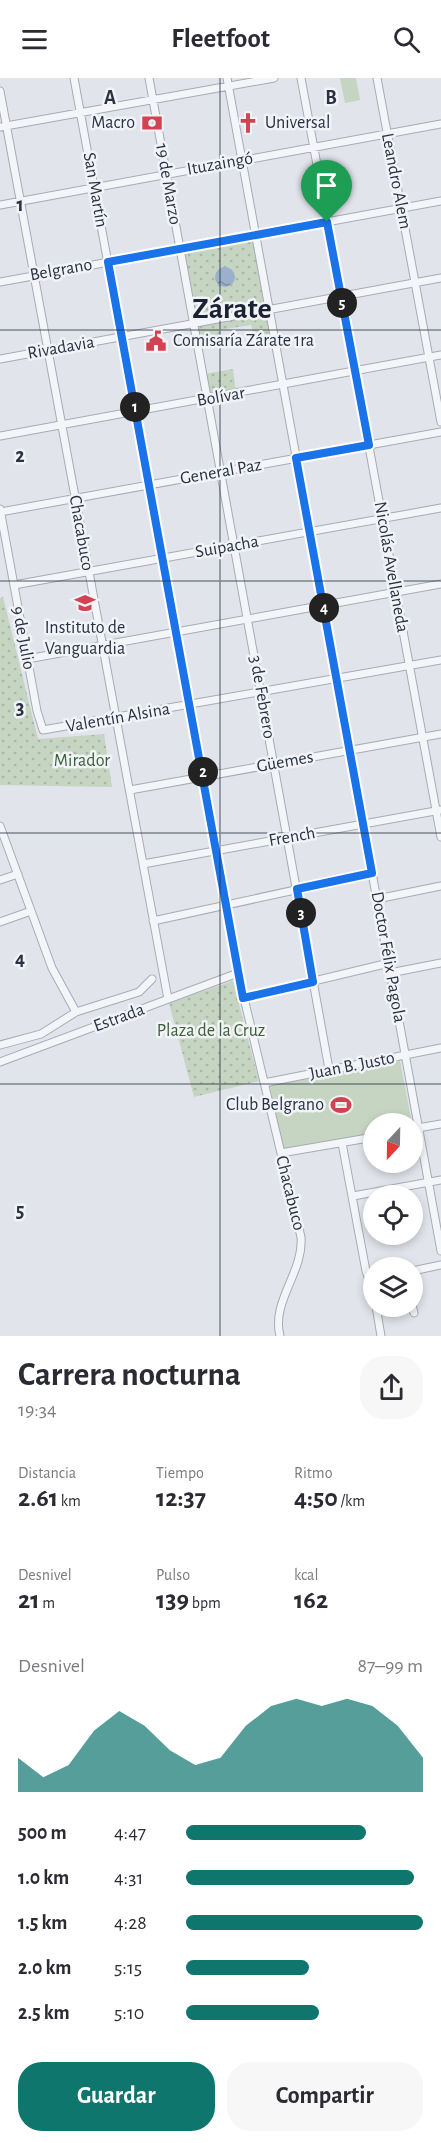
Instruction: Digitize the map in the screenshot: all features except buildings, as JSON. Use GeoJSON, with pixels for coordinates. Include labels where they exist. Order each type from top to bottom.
{"type":"FeatureCollection","features":[{"type":"Feature","properties":{"kind":"street","name":"San Martín"},"geometry":{"type":"LineString","coordinates":[[74,78],[190,706]]}},
{"type":"Feature","properties":{"kind":"street","name":"19 de Marzo"},"geometry":{"type":"LineString","coordinates":[[149,78],[194,324]]}},
{"type":"Feature","properties":{"kind":"street"},"geometry":{"type":"LineString","coordinates":[[3,126],[153,100],[228,82],[274,78]]}},
{"type":"Feature","properties":{"kind":"street","name":"Nicolás Avellaneda"},"geometry":{"type":"LineString","coordinates":[[301,78],[422,738],[439,810],[441,837]]}},
{"type":"Feature","properties":{"kind":"street","name":"Leandro Alem"},"geometry":{"type":"LineString","coordinates":[[377,78],[441,422]]}},
{"type":"Feature","properties":{"kind":"street","name":"Doctor Félix Pagola"},"geometry":{"type":"LineString","coordinates":[[228,82],[364,824],[414,1113]]}},
{"type":"Feature","properties":{"kind":"street","name":"Chacabuco"},"geometry":{"type":"LineString","coordinates":[[0,91],[3,126],[20,201],[168,999]]}},
{"type":"Feature","properties":{"kind":"street","name":"Ituzaingó"},"geometry":{"type":"LineString","coordinates":[[0,205],[441,124]]}},
{"type":"Feature","properties":{"kind":"street","name":"Belgrano"},"geometry":{"type":"LineString","coordinates":[[0,282],[441,201]]}},
{"type":"Feature","properties":{"kind":"street","name":"Rivadavia"},"geometry":{"type":"LineString","coordinates":[[0,359],[441,278]]}},
{"type":"Feature","properties":{"kind":"street","name":"3 de Febrero"},"geometry":{"type":"LineString","coordinates":[[194,324],[329,1070]]}},
{"type":"Feature","properties":{"kind":"street","name":"Bolívar"},"geometry":{"type":"LineString","coordinates":[[0,436],[441,355]]}},
{"type":"Feature","properties":{"kind":"street","name":"General Paz"},"geometry":{"type":"LineString","coordinates":[[0,510],[441,432]]}},
{"type":"Feature","properties":{"kind":"street","name":"Suipacha"},"geometry":{"type":"LineString","coordinates":[[14,585],[441,508]]}},
{"type":"Feature","properties":{"kind":"street","name":"9 de Julio"},"geometry":{"type":"LineString","coordinates":[[0,510],[27,659],[43,730]]}},
{"type":"Feature","properties":{"kind":"street"},"geometry":{"type":"LineString","coordinates":[[27,659],[441,584]]}},
{"type":"Feature","properties":{"kind":"street","name":"Valentín Alsina"},"geometry":{"type":"LineString","coordinates":[[43,730],[190,706],[441,660]]}},
{"type":"Feature","properties":{"kind":"street","name":"Chacabuco"},"geometry":{"type":"LineString","coordinates":[[190,706],[243,998],[302,1244],[299,1259],[278,1314],[280,1336]]}},
{"type":"Feature","properties":{"kind":"street","name":"Güemes"},"geometry":{"type":"LineString","coordinates":[[130,790],[441,734]]}},
{"type":"Feature","properties":{"kind":"street","name":"French"},"geometry":{"type":"LineString","coordinates":[[142,864],[439,810]]}},
{"type":"Feature","properties":{"kind":"street"},"geometry":{"type":"LineString","coordinates":[[0,826],[61,988],[76,1012]]}},
{"type":"Feature","properties":{"kind":"street"},"geometry":{"type":"LineString","coordinates":[[153,921],[372,873]]}},
{"type":"Feature","properties":{"kind":"street"},"geometry":{"type":"LineString","coordinates":[[0,880],[18,874]]}},
{"type":"Feature","properties":{"kind":"street"},"geometry":{"type":"LineString","coordinates":[[377,899],[441,886]]}},
{"type":"Feature","properties":{"kind":"street"},"geometry":{"type":"LineString","coordinates":[[0,922],[31,911]]}},
{"type":"Feature","properties":{"kind":"street"},"geometry":{"type":"LineString","coordinates":[[243,998],[388,963]]}},
{"type":"Feature","properties":{"kind":"street"},"geometry":{"type":"LineString","coordinates":[[390,973],[441,963]]}},
{"type":"Feature","properties":{"kind":"street","name":"Estrada"},"geometry":{"type":"LineString","coordinates":[[0,1062],[238,973]]}},
{"type":"Feature","properties":{"kind":"street"},"geometry":{"type":"LineString","coordinates":[[8,1059],[0,1045],[41,1034],[76,1012],[139,992],[147,987],[152,979]]}},
{"type":"Feature","properties":{"kind":"street","name":"Juan B. Justo"},"geometry":{"type":"LineString","coordinates":[[264,1083],[441,1048]]}},
{"type":"Feature","properties":{"kind":"street"},"geometry":{"type":"LineString","coordinates":[[423,1128],[441,1124]]}},
{"type":"Feature","properties":{"kind":"street"},"geometry":{"type":"LineString","coordinates":[[281,1153],[363,1139]]}},
{"type":"Feature","properties":{"kind":"street"},"geometry":{"type":"LineString","coordinates":[[342,1143],[366,1257]]}},
{"type":"Feature","properties":{"kind":"street","name":"Doctor Félix Pagola"},"geometry":{"type":"LineString","coordinates":[[423,1158],[441,1251]]}},
{"type":"Feature","properties":{"kind":"street"},"geometry":{"type":"LineString","coordinates":[[353,1196],[441,1180]]}},
{"type":"Feature","properties":{"kind":"street"},"geometry":{"type":"LineString","coordinates":[[423,1269],[441,1265]]}},
{"type":"Feature","properties":{"kind":"street"},"geometry":{"type":"LineString","coordinates":[[378,1317],[381,1336]]}},
{"type":"Feature","properties":{"kind":"green space"},"geometry":{"type":"Polygon","coordinates":[[[340,78],[356,78],[360,100],[345,103],[340,78]]]}},
{"type":"Feature","properties":{"kind":"green space"},"geometry":{"type":"Polygon","coordinates":[[[253,238],[266,308],[196,321],[183,251],[253,238]]]}},
{"type":"Feature","properties":{"kind":"green space"},"geometry":{"type":"Polygon","coordinates":[[[267,312],[271,333],[254,336],[251,325],[219,330],[221,340],[201,344],[196,325],[267,312]]]}},
{"type":"Feature","properties":{"kind":"green space"},"geometry":{"type":"Polygon","coordinates":[[[233,369],[236,393],[208,397],[204,374],[233,369]]]}},
{"type":"Feature","properties":{"kind":"green space","name":"Mirador"},"geometry":{"type":"Polygon","coordinates":[[[3,597],[38,739],[104,734],[112,787],[0,785],[0,598],[3,597]]]}},
{"type":"Feature","properties":{"kind":"green space","name":"Plaza de la Cruz"},"geometry":{"type":"Polygon","coordinates":[[[233,981],[259,1081],[194,1097],[169,1003],[233,981]]]}},
{"type":"Feature","properties":{"kind":"green space","name":"Club Belgrano"},"geometry":{"type":"Polygon","coordinates":[[[400,1061],[410,1113],[363,1113],[363,1135],[283,1151],[270,1086],[400,1061]]]}},
{"type":"Feature","properties":{"kind":"water"},"geometry":{"type":"Polygon","coordinates":[[[225,267],[232,270],[235,277],[232,284],[225,287],[218,284],[215,277],[218,270],[225,267]]]}},
{"type":"Feature","properties":{"kind":"place","name":"Macro"},"geometry":{"type":"Point","coordinates":[152,123]}},
{"type":"Feature","properties":{"kind":"place","name":"Universal"},"geometry":{"type":"Point","coordinates":[248,123]}},
{"type":"Feature","properties":{"kind":"place","name":"Comisaría Zárate 1ra"},"geometry":{"type":"Point","coordinates":[156,341]}},
{"type":"Feature","properties":{"kind":"place","name":"Instituto de Vanguardia"},"geometry":{"type":"Point","coordinates":[85,603]}},
{"type":"Feature","properties":{"kind":"place","name":"Club Belgrano"},"geometry":{"type":"Point","coordinates":[341,1105]}},
{"type":"Feature","properties":{"kind":"district","name":"Zárate"},"geometry":{"type":"Point","coordinates":[232,309]}},
{"type":"Feature","properties":{"kind":"route"},"geometry":{"type":"LineString","coordinates":[[327,222],[369,445],[296,458],[372,873],[297,889],[313,982],[243,998],[108,262],[327,222]]}}]}
